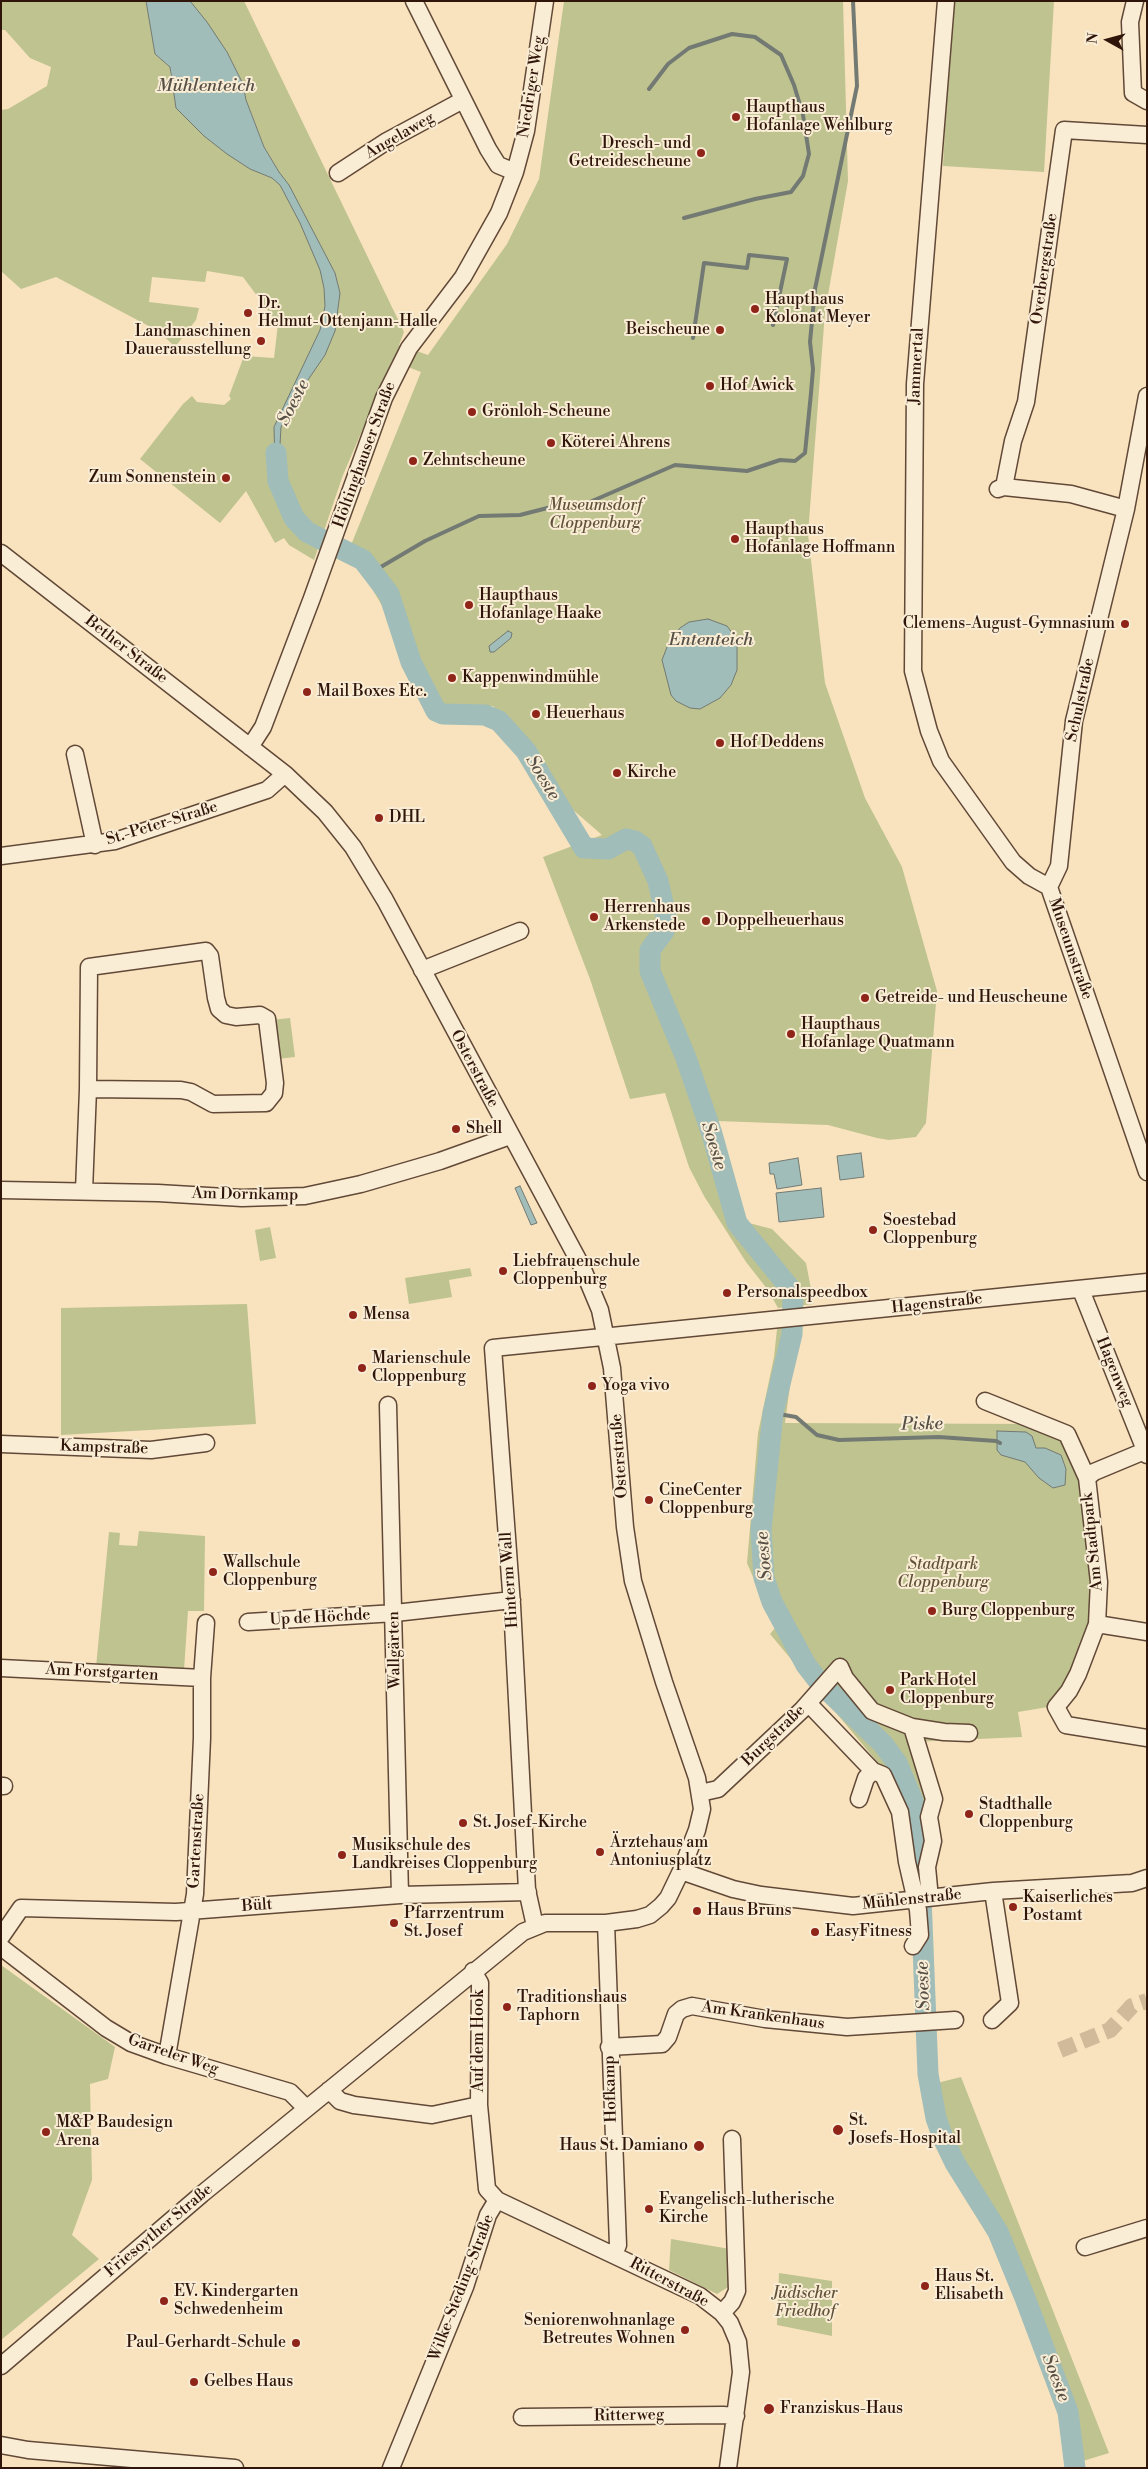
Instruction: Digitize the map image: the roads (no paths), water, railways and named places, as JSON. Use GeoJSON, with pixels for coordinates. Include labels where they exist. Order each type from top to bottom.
{"type":"FeatureCollection","features":[{"type":"Feature","properties":{"kind":"street"},"geometry":{"type":"LineString","coordinates":[[414,1],[463,100],[498,165],[514,172]]}},
{"type":"Feature","properties":{"kind":"street","name":"Niedriger Weg"},"geometry":{"type":"LineString","coordinates":[[514,172],[526,131],[545,1]]}},
{"type":"Feature","properties":{"kind":"street","name":"Jammertal"},"geometry":{"type":"LineString","coordinates":[[929,731],[913,671],[915,384],[946,1]]}},
{"type":"Feature","properties":{"kind":"street"},"geometry":{"type":"LineString","coordinates":[[1135,1],[1130,22],[1133,93],[1147,101]]}},
{"type":"Feature","properties":{"kind":"street","name":"Angelaweg"},"geometry":{"type":"LineString","coordinates":[[338,173],[387,141],[463,100]]}},
{"type":"Feature","properties":{"kind":"street","name":"Overbergstraße"},"geometry":{"type":"LineString","coordinates":[[1126,509],[1071,494],[1001,488],[1013,441],[1026,402],[1064,130],[1147,136]]}},
{"type":"Feature","properties":{"kind":"street","name":"Höltinghauser Straße"},"geometry":{"type":"LineString","coordinates":[[250,747],[263,727],[388,390],[409,348],[463,277],[475,257],[499,213],[514,172]]}},
{"type":"Feature","properties":{"kind":"street","name":"Schulstraße"},"geometry":{"type":"LineString","coordinates":[[1048,887],[1059,866],[1074,721],[1126,509],[1147,396]]}},
{"type":"Feature","properties":{"kind":"street","name":"Bether Straße"},"geometry":{"type":"LineString","coordinates":[[1,553],[250,747]]}},
{"type":"Feature","properties":{"kind":"street","name":"Museumstraße"},"geometry":{"type":"LineString","coordinates":[[929,731],[941,761],[1013,862],[1029,876],[1048,887],[1147,1172]]}},
{"type":"Feature","properties":{"kind":"street","name":"Osterstraße"},"geometry":{"type":"LineString","coordinates":[[250,747],[285,774],[325,812],[353,847],[385,900],[582,1267],[600,1310],[607,1336],[616,1396],[629,1562],[639,1605],[700,1793],[700,1819],[672,1891],[661,1906],[650,1914],[637,1919],[606,1923]]}},
{"type":"Feature","properties":{"kind":"street"},"geometry":{"type":"LineString","coordinates":[[75,754],[95,845]]}},
{"type":"Feature","properties":{"kind":"street","name":"St.-Peter-Straße"},"geometry":{"type":"LineString","coordinates":[[1,856],[115,841],[267,790],[285,774]]}},
{"type":"Feature","properties":{"kind":"street"},"geometry":{"type":"LineString","coordinates":[[422,970],[520,931]]}},
{"type":"Feature","properties":{"kind":"street"},"geometry":{"type":"LineString","coordinates":[[84,1191],[88,1089],[89,967],[206,951],[210,956],[219,1009],[226,1015],[236,1017],[260,1015],[267,1019],[275,1083],[274,1093],[266,1103],[213,1104],[191,1092],[181,1090],[88,1089]]}},
{"type":"Feature","properties":{"kind":"street","name":"Am Dornkamp"},"geometry":{"type":"LineString","coordinates":[[1,1190],[84,1191],[242,1198],[305,1196],[360,1184],[440,1161],[510,1136]]}},
{"type":"Feature","properties":{"kind":"street","name":"Hagenstraße"},"geometry":{"type":"LineString","coordinates":[[607,1336],[778,1321],[1147,1282]]}},
{"type":"Feature","properties":{"kind":"street","name":"Hagenweg"},"geometry":{"type":"LineString","coordinates":[[1081,1290],[1146,1452]]}},
{"type":"Feature","properties":{"kind":"street","name":"Hinterm Wall"},"geometry":{"type":"LineString","coordinates":[[534,1926],[528,1892],[512,1600],[493,1348],[607,1336]]}},
{"type":"Feature","properties":{"kind":"street","name":"Am Stadtpark"},"geometry":{"type":"LineString","coordinates":[[985,1401],[1067,1434],[1087,1478],[1099,1582],[1097,1624],[1078,1674],[1069,1691],[1056,1707],[1066,1725],[1147,1738]]}},
{"type":"Feature","properties":{"kind":"street","name":"Wallgärten"},"geometry":{"type":"LineString","coordinates":[[388,1405],[400,1895]]}},
{"type":"Feature","properties":{"kind":"street","name":"Kampstraße"},"geometry":{"type":"LineString","coordinates":[[1,1444],[151,1450],[206,1443]]}},
{"type":"Feature","properties":{"kind":"street","name":"Am Stadtpark"},"geometry":{"type":"LineString","coordinates":[[1087,1478],[1094,1472],[1146,1452]]}},
{"type":"Feature","properties":{"kind":"street","name":"Up de Höchde"},"geometry":{"type":"LineString","coordinates":[[248,1622],[394,1613],[512,1600]]}},
{"type":"Feature","properties":{"kind":"street","name":"Gartenstraße"},"geometry":{"type":"LineString","coordinates":[[167,2056],[194,1894],[202,1747],[202,1678],[206,1623]]}},
{"type":"Feature","properties":{"kind":"street"},"geometry":{"type":"LineString","coordinates":[[1097,1624],[1147,1632]]}},
{"type":"Feature","properties":{"kind":"street","name":"Burgstraße"},"geometry":{"type":"LineString","coordinates":[[700,1793],[718,1789],[811,1700],[840,1667],[845,1678],[872,1711],[912,1727]]}},
{"type":"Feature","properties":{"kind":"street","name":"Am Forstgarten"},"geometry":{"type":"LineString","coordinates":[[1,1668],[202,1678]]}},
{"type":"Feature","properties":{"kind":"street"},"geometry":{"type":"LineString","coordinates":[[811,1700],[873,1771],[882,1775],[900,1812],[905,1832],[907,1862],[922,1899],[920,1935],[913,1946]]}},
{"type":"Feature","properties":{"kind":"street"},"geometry":{"type":"LineString","coordinates":[[922,1899],[929,1888],[927,1867],[931,1840],[929,1817],[934,1799],[912,1727],[944,1732],[970,1733]]}},
{"type":"Feature","properties":{"kind":"street"},"geometry":{"type":"LineString","coordinates":[[859,1798],[866,1778],[873,1771]]}},
{"type":"Feature","properties":{"kind":"street"},"geometry":{"type":"LineString","coordinates":[[905,1832],[931,1840]]}},
{"type":"Feature","properties":{"kind":"street","name":"Mühlenstraße"},"geometry":{"type":"LineString","coordinates":[[681,1871],[733,1889],[837,1906],[853,1906],[993,1891],[1132,1883],[1147,1878]]}},
{"type":"Feature","properties":{"kind":"street"},"geometry":{"type":"LineString","coordinates":[[992,2020],[1010,2003],[993,1891]]}},
{"type":"Feature","properties":{"kind":"street","name":"Bült"},"geometry":{"type":"LineString","coordinates":[[1,1937],[21,1908],[192,1911],[400,1895],[528,1892]]}},
{"type":"Feature","properties":{"kind":"street"},"geometry":{"type":"LineString","coordinates":[[534,1926],[558,1921],[606,1923]]}},
{"type":"Feature","properties":{"kind":"street","name":"Hofkamp"},"geometry":{"type":"LineString","coordinates":[[606,1923],[618,2245],[614,2254]]}},
{"type":"Feature","properties":{"kind":"street","name":"Auf dem Hook"},"geometry":{"type":"LineString","coordinates":[[318,2099],[473,1971],[534,1926]]}},
{"type":"Feature","properties":{"kind":"street","name":"Garreler Weg"},"geometry":{"type":"LineString","coordinates":[[1,1947],[106,2028],[131,2043],[167,2056],[318,2099]]}},
{"type":"Feature","properties":{"kind":"street","name":"Auf dem Hook"},"geometry":{"type":"LineString","coordinates":[[318,2099],[414,2114],[432,2115],[450,2113],[479,2105],[480,1983],[473,1971]]}},
{"type":"Feature","properties":{"kind":"street","name":"Am Krankenhaus"},"geometry":{"type":"LineString","coordinates":[[610,2047],[662,2044],[668,2037],[676,2014],[682,2009],[692,2006],[764,2019],[847,2027],[939,2023],[956,2020]]}},
{"type":"Feature","properties":{"kind":"street","name":"Friesoyther Straße"},"geometry":{"type":"LineString","coordinates":[[2,2366],[121,2262],[318,2099]]}},
{"type":"Feature","properties":{"kind":"street","name":"Wilke-Steding-Straße"},"geometry":{"type":"LineString","coordinates":[[391,2468],[465,2287],[488,2215],[497,2200],[487,2189],[485,2179],[479,2105]]}},
{"type":"Feature","properties":{"kind":"street"},"geometry":{"type":"LineString","coordinates":[[722,2313],[732,2302],[737,2291],[732,2139]]}},
{"type":"Feature","properties":{"kind":"street","name":"Ritterstraße"},"geometry":{"type":"LineString","coordinates":[[497,2200],[700,2296],[722,2313],[730,2323],[738,2342],[742,2372],[728,2468]]}},
{"type":"Feature","properties":{"kind":"street"},"geometry":{"type":"LineString","coordinates":[[1085,2247],[1147,2228]]}},
{"type":"Feature","properties":{"kind":"street","name":"Ritterweg"},"geometry":{"type":"LineString","coordinates":[[522,2418],[736,2416]]}},
{"type":"Feature","properties":{"kind":"street"},"geometry":{"type":"LineString","coordinates":[[4,2444],[40,2451],[235,2468]]}},
{"type":"Feature","properties":{"kind":"water","name":"Mühlenteich"},"geometry":{"type":"Polygon","coordinates":[[[146,1],[190,1],[207,22],[227,52],[243,84],[246,100],[264,147],[289,185],[335,273],[340,293],[335,331],[325,355],[297,396],[281,427],[278,481],[275,467],[274,427],[320,330],[325,306],[320,270],[300,223],[280,185],[272,178],[250,169],[227,154],[204,136],[176,108],[170,67],[155,54],[146,1]]]}},
{"type":"Feature","properties":{"kind":"water","name":"Ententeich"},"geometry":{"type":"Polygon","coordinates":[[[708,619],[727,626],[733,634],[737,644],[737,670],[731,685],[720,698],[700,709],[690,708],[676,701],[671,695],[662,660],[669,642],[680,628],[689,622],[708,619]]]}},
{"type":"Feature","properties":{"kind":"water"},"geometry":{"type":"Polygon","coordinates":[[[508,631],[512,633],[511,638],[494,652],[490,652],[489,646],[508,631]]]}},
{"type":"Feature","properties":{"kind":"water"},"geometry":{"type":"Polygon","coordinates":[[[861,1153],[864,1177],[840,1180],[837,1156],[861,1153]]]}},
{"type":"Feature","properties":{"kind":"water"},"geometry":{"type":"Polygon","coordinates":[[[798,1158],[802,1185],[777,1189],[774,1174],[770,1174],[769,1163],[798,1158]]]}},
{"type":"Feature","properties":{"kind":"water"},"geometry":{"type":"Polygon","coordinates":[[[520,1186],[537,1223],[531,1225],[515,1188],[520,1186]]]}},
{"type":"Feature","properties":{"kind":"water"},"geometry":{"type":"Polygon","coordinates":[[[821,1188],[824,1217],[779,1222],[776,1193],[821,1188]]]}},
{"type":"Feature","properties":{"kind":"water"},"geometry":{"type":"Polygon","coordinates":[[[997,1431],[1026,1432],[1032,1436],[1036,1448],[1045,1448],[1061,1455],[1066,1469],[1065,1485],[1053,1488],[1039,1478],[1025,1462],[1001,1455],[997,1450],[997,1431]]]}},
{"type":"Feature","properties":{"kind":"waterway"},"geometry":{"type":"LineString","coordinates":[[374,571],[425,541],[479,516],[520,515],[559,505],[583,505],[675,465],[747,471],[780,460],[795,461],[805,453],[813,369],[810,342],[815,289],[857,86],[853,1]]}},
{"type":"Feature","properties":{"kind":"waterway"},"geometry":{"type":"LineString","coordinates":[[649,89],[668,64],[689,48],[732,34],[755,37],[781,55],[794,85],[803,115],[809,154],[803,176],[791,192],[755,199],[684,218]]}},
{"type":"Feature","properties":{"kind":"waterway"},"geometry":{"type":"LineString","coordinates":[[693,338],[704,263],[747,268],[749,255],[787,259],[773,325]]}},
{"type":"Feature","properties":{"kind":"waterway","name":"Soeste"},"geometry":{"type":"LineString","coordinates":[[276,453],[278,481],[294,518],[307,532],[363,560],[389,594],[411,662],[436,711],[443,714],[485,715],[499,721],[526,751],[584,848],[608,849],[626,839],[635,841],[642,846],[658,881],[667,921],[664,931],[650,950],[650,971],[686,1058],[712,1134],[737,1223],[789,1287],[793,1296],[792,1334],[773,1413],[761,1530],[764,1578],[772,1602],[806,1665],[820,1683],[883,1744],[897,1763],[913,1801],[919,1846],[928,2074],[936,2118],[955,2163],[998,2232],[1025,2298],[1068,2412],[1075,2468]]}},
{"type":"Feature","properties":{"kind":"waterway","name":"Piske"},"geometry":{"type":"LineString","coordinates":[[773,1413],[796,1417],[817,1435],[839,1440],[939,1437],[996,1441],[1000,1443]]}},
{"type":"Feature","properties":{"kind":"tunnel"},"geometry":{"type":"LineString","coordinates":[[1060,2050],[1110,2030],[1132,2006],[1147,2001]]}},
{"type":"Feature","properties":{"kind":"place","name":"Haupthaus Hofanlage Wehlburg"},"geometry":{"type":"Point","coordinates":[736,117]}},
{"type":"Feature","properties":{"kind":"place","name":"Dresch- und Getreidescheune"},"geometry":{"type":"Point","coordinates":[701,153]}},
{"type":"Feature","properties":{"kind":"place","name":"Haupthaus Kolonat Meyer"},"geometry":{"type":"Point","coordinates":[755,309]}},
{"type":"Feature","properties":{"kind":"place","name":"Dr. Helmut-Ottenjann-Halle"},"geometry":{"type":"Point","coordinates":[248,313]}},
{"type":"Feature","properties":{"kind":"place","name":"Beischeune"},"geometry":{"type":"Point","coordinates":[720,330]}},
{"type":"Feature","properties":{"kind":"place","name":"Landmaschinen Dauerausstellung"},"geometry":{"type":"Point","coordinates":[261,341]}},
{"type":"Feature","properties":{"kind":"place","name":"Hof Awick"},"geometry":{"type":"Point","coordinates":[710,386]}},
{"type":"Feature","properties":{"kind":"place","name":"Grönloh-Scheune"},"geometry":{"type":"Point","coordinates":[472,412]}},
{"type":"Feature","properties":{"kind":"place","name":"Köterei Ahrens"},"geometry":{"type":"Point","coordinates":[551,443]}},
{"type":"Feature","properties":{"kind":"place","name":"Zehntscheune"},"geometry":{"type":"Point","coordinates":[413,461]}},
{"type":"Feature","properties":{"kind":"place","name":"Zum Sonnenstein"},"geometry":{"type":"Point","coordinates":[226,478]}},
{"type":"Feature","properties":{"kind":"place","name":"Haupthaus Hofanlage Hoffmann"},"geometry":{"type":"Point","coordinates":[735,539]}},
{"type":"Feature","properties":{"kind":"place","name":"Haupthaus Hofanlage Haake"},"geometry":{"type":"Point","coordinates":[469,605]}},
{"type":"Feature","properties":{"kind":"place","name":"Clemens-August-Gymnasium"},"geometry":{"type":"Point","coordinates":[1125,624]}},
{"type":"Feature","properties":{"kind":"place","name":"Kappenwindmühle"},"geometry":{"type":"Point","coordinates":[452,678]}},
{"type":"Feature","properties":{"kind":"place","name":"Mail Boxes Etc."},"geometry":{"type":"Point","coordinates":[307,692]}},
{"type":"Feature","properties":{"kind":"place","name":"Heuerhaus"},"geometry":{"type":"Point","coordinates":[536,714]}},
{"type":"Feature","properties":{"kind":"place","name":"Hof Deddens"},"geometry":{"type":"Point","coordinates":[720,743]}},
{"type":"Feature","properties":{"kind":"place","name":"Kirche"},"geometry":{"type":"Point","coordinates":[617,773]}},
{"type":"Feature","properties":{"kind":"place","name":"DHL"},"geometry":{"type":"Point","coordinates":[379,818]}},
{"type":"Feature","properties":{"kind":"place","name":"Herrenhaus Arkenstede"},"geometry":{"type":"Point","coordinates":[594,917]}},
{"type":"Feature","properties":{"kind":"place","name":"Doppelheuerhaus"},"geometry":{"type":"Point","coordinates":[706,921]}},
{"type":"Feature","properties":{"kind":"place","name":"Getreide- und Heuscheune"},"geometry":{"type":"Point","coordinates":[865,998]}},
{"type":"Feature","properties":{"kind":"place","name":"Haupthaus Hofanlage Quatmann"},"geometry":{"type":"Point","coordinates":[791,1034]}},
{"type":"Feature","properties":{"kind":"place","name":"Shell"},"geometry":{"type":"Point","coordinates":[456,1129]}},
{"type":"Feature","properties":{"kind":"place","name":"Soestebad Cloppenburg"},"geometry":{"type":"Point","coordinates":[873,1230]}},
{"type":"Feature","properties":{"kind":"place","name":"Liebfrauenschule Cloppenburg"},"geometry":{"type":"Point","coordinates":[503,1271]}},
{"type":"Feature","properties":{"kind":"place","name":"Personalspeedbox"},"geometry":{"type":"Point","coordinates":[727,1293]}},
{"type":"Feature","properties":{"kind":"place","name":"Mensa"},"geometry":{"type":"Point","coordinates":[353,1315]}},
{"type":"Feature","properties":{"kind":"place","name":"Marienschule Cloppenburg"},"geometry":{"type":"Point","coordinates":[362,1368]}},
{"type":"Feature","properties":{"kind":"place","name":"Yoga vivo"},"geometry":{"type":"Point","coordinates":[592,1386]}},
{"type":"Feature","properties":{"kind":"place","name":"CineCenter Cloppenburg"},"geometry":{"type":"Point","coordinates":[649,1500]}},
{"type":"Feature","properties":{"kind":"place","name":"Wallschule Cloppenburg"},"geometry":{"type":"Point","coordinates":[213,1572]}},
{"type":"Feature","properties":{"kind":"place","name":"Burg Cloppenburg"},"geometry":{"type":"Point","coordinates":[932,1611]}},
{"type":"Feature","properties":{"kind":"place","name":"Park Hotel Cloppenburg"},"geometry":{"type":"Point","coordinates":[890,1690]}},
{"type":"Feature","properties":{"kind":"place","name":"Stadthalle Cloppenburg"},"geometry":{"type":"Point","coordinates":[969,1814]}},
{"type":"Feature","properties":{"kind":"place","name":"St. Josef-Kirche"},"geometry":{"type":"Point","coordinates":[463,1823]}},
{"type":"Feature","properties":{"kind":"place","name":"Ärztehaus am Antoniusplatz"},"geometry":{"type":"Point","coordinates":[600,1852]}},
{"type":"Feature","properties":{"kind":"place","name":"Musikschule des Landkreises Cloppenburg"},"geometry":{"type":"Point","coordinates":[342,1855]}},
{"type":"Feature","properties":{"kind":"place","name":"Kaiserliches Postamt"},"geometry":{"type":"Point","coordinates":[1013,1907]}},
{"type":"Feature","properties":{"kind":"place","name":"Haus Bruns"},"geometry":{"type":"Point","coordinates":[697,1911]}},
{"type":"Feature","properties":{"kind":"place","name":"Pfarrzentrum St. Josef"},"geometry":{"type":"Point","coordinates":[394,1923]}},
{"type":"Feature","properties":{"kind":"place","name":"EasyFitness"},"geometry":{"type":"Point","coordinates":[815,1932]}},
{"type":"Feature","properties":{"kind":"place","name":"Traditionshaus Taphorn"},"geometry":{"type":"Point","coordinates":[507,2007]}},
{"type":"Feature","properties":{"kind":"place","name":"St. Josefs-Hospital"},"geometry":{"type":"Point","coordinates":[838,2130]}},
{"type":"Feature","properties":{"kind":"place","name":"M&P Baudesign Arena"},"geometry":{"type":"Point","coordinates":[46,2132]}},
{"type":"Feature","properties":{"kind":"place","name":"Haus St. Damiano"},"geometry":{"type":"Point","coordinates":[699,2146]}},
{"type":"Feature","properties":{"kind":"place","name":"Evangelisch-lutherische Kirche"},"geometry":{"type":"Point","coordinates":[649,2209]}},
{"type":"Feature","properties":{"kind":"place","name":"Haus St. Elisabeth"},"geometry":{"type":"Point","coordinates":[925,2286]}},
{"type":"Feature","properties":{"kind":"place","name":"EV. Kindergarten Schwedenheim"},"geometry":{"type":"Point","coordinates":[164,2301]}},
{"type":"Feature","properties":{"kind":"place","name":"Seniorenwohnanlage Betreutes Wohnen"},"geometry":{"type":"Point","coordinates":[685,2330]}},
{"type":"Feature","properties":{"kind":"place","name":"Paul-Gerhardt-Schule"},"geometry":{"type":"Point","coordinates":[296,2343]}},
{"type":"Feature","properties":{"kind":"place","name":"Gelbes Haus"},"geometry":{"type":"Point","coordinates":[194,2382]}},
{"type":"Feature","properties":{"kind":"place","name":"Franziskus-Haus"},"geometry":{"type":"Point","coordinates":[769,2409]}},
{"type":"Feature","properties":{"kind":"park label","name":"Museumsdorf Cloppenburg"},"geometry":{"type":"Point","coordinates":[595,515]}},
{"type":"Feature","properties":{"kind":"park label","name":"Stadtpark Cloppenburg"},"geometry":{"type":"Point","coordinates":[943,1574]}},
{"type":"Feature","properties":{"kind":"park label","name":"Jüdischer Friedhof"},"geometry":{"type":"Point","coordinates":[805,2303]}}]}
